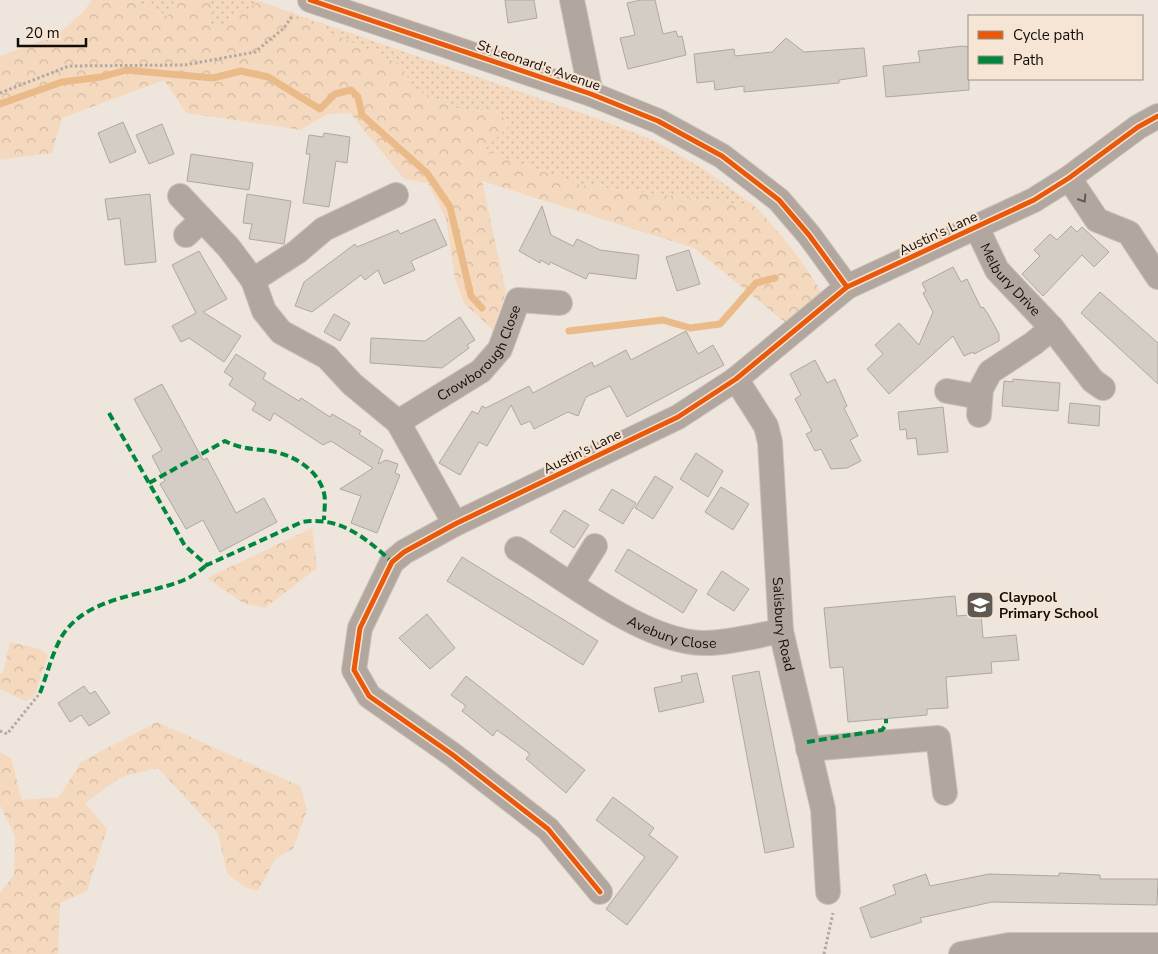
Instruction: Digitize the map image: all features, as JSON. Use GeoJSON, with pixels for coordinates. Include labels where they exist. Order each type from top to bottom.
{"type":"FeatureCollection","features":[{"type":"Feature","properties":{"kind":"street"},"geometry":{"type":"LineString","coordinates":[[572,0],[591,94]]}},
{"type":"Feature","properties":{"kind":"street","name":"St Leonard's Avenue"},"geometry":{"type":"LineString","coordinates":[[302,7],[591,94],[658,121],[722,156],[779,200],[809,235],[847,287]]}},
{"type":"Feature","properties":{"kind":"street","name":"Austin's Lane"},"geometry":{"type":"LineString","coordinates":[[600,892],[548,829],[453,755],[368,696],[354,670],[355,653],[360,628],[392,562],[404,552],[455,524],[678,417],[736,379],[847,287],[1034,200],[1069,178],[1130,132],[1158,116]]}},
{"type":"Feature","properties":{"kind":"street"},"geometry":{"type":"LineString","coordinates":[[1069,178],[1097,220],[1129,233],[1156,268]]}},
{"type":"Feature","properties":{"kind":"street"},"geometry":{"type":"LineString","coordinates":[[253,280],[297,252],[324,229],[396,195]]}},
{"type":"Feature","properties":{"kind":"street"},"geometry":{"type":"LineString","coordinates":[[180,196],[194,227],[229,248],[253,280],[264,311],[281,332],[327,357],[352,384],[398,422],[455,524]]}},
{"type":"Feature","properties":{"kind":"street","name":"Melbury Drive"},"geometry":{"type":"LineString","coordinates":[[977,228],[997,270],[1052,328],[1094,381],[1103,388]]}},
{"type":"Feature","properties":{"kind":"street","name":"Crowborough Close"},"geometry":{"type":"LineString","coordinates":[[398,422],[480,371],[500,349],[518,300],[560,303]]}},
{"type":"Feature","properties":{"kind":"street","name":"Melbury Drive"},"geometry":{"type":"LineString","coordinates":[[947,391],[979,406],[984,381],[990,372],[1034,343],[1052,328]]}},
{"type":"Feature","properties":{"kind":"street","name":"Salisbury Road"},"geometry":{"type":"LineString","coordinates":[[736,379],[766,426],[770,442],[781,631],[822,809],[821,880]]}},
{"type":"Feature","properties":{"kind":"street"},"geometry":{"type":"LineString","coordinates":[[572,583],[595,546]]}},
{"type":"Feature","properties":{"kind":"street","name":"Avebury Close"},"geometry":{"type":"LineString","coordinates":[[517,549],[651,631],[675,640],[704,644],[781,631]]}},
{"type":"Feature","properties":{"kind":"street"},"geometry":{"type":"LineString","coordinates":[[808,749],[938,738],[945,793]]}},
{"type":"Feature","properties":{"kind":"street"},"geometry":{"type":"LineString","coordinates":[[962,954],[1009,945],[1158,945]]}},
{"type":"Feature","properties":{"kind":"path"},"geometry":{"type":"LineString","coordinates":[[0,93],[69,66],[185,65],[255,52],[284,28],[302,7]]}},
{"type":"Feature","properties":{"kind":"path"},"geometry":{"type":"LineString","coordinates":[[0,731],[6,734],[40,693]]}},
{"type":"Feature","properties":{"kind":"path"},"geometry":{"type":"LineString","coordinates":[[821,880],[834,900],[833,918],[824,954]]}},
{"type":"Feature","properties":{"kind":"green space"},"geometry":{"type":"Polygon","coordinates":[[[92,0],[131,0],[168,16],[179,0],[203,0],[213,4],[209,25],[219,27],[260,1],[400,64],[414,89],[466,112],[497,111],[510,125],[484,150],[581,185],[755,206],[792,249],[823,295],[786,323],[694,248],[482,181],[506,292],[493,330],[464,303],[455,278],[446,219],[428,183],[404,179],[350,113],[327,114],[301,130],[186,113],[164,80],[62,118],[52,153],[0,160],[0,56],[57,35],[83,12],[92,0]]]}},
{"type":"Feature","properties":{"kind":"green space"},"geometry":{"type":"Polygon","coordinates":[[[131,0],[179,0],[168,16],[131,0]]]}},
{"type":"Feature","properties":{"kind":"green space"},"geometry":{"type":"Polygon","coordinates":[[[203,0],[255,0],[596,118],[653,140],[702,168],[755,206],[581,185],[483,150],[509,125],[497,111],[466,112],[414,89],[399,64],[209,25],[213,5],[203,0]]]}},
{"type":"Feature","properties":{"kind":"green space"},"geometry":{"type":"Polygon","coordinates":[[[312,528],[317,568],[265,608],[243,603],[207,578],[312,528]]]}},
{"type":"Feature","properties":{"kind":"green space"},"geometry":{"type":"Polygon","coordinates":[[[10,642],[40,649],[48,655],[34,697],[25,701],[0,689],[0,674],[3,673],[10,642]]]}},
{"type":"Feature","properties":{"kind":"green space"},"geometry":{"type":"Polygon","coordinates":[[[157,722],[300,786],[307,810],[293,849],[276,858],[258,891],[244,887],[227,873],[218,833],[158,768],[121,777],[85,803],[107,829],[87,891],[60,903],[58,954],[0,954],[0,893],[14,875],[15,836],[0,805],[0,752],[11,758],[22,800],[59,797],[81,762],[157,722]]]}},
{"type":"Feature","properties":{"kind":"building"},"geometry":{"type":"Polygon","coordinates":[[[505,0],[534,0],[537,18],[508,23],[505,0]]]}},
{"type":"Feature","properties":{"kind":"building"},"geometry":{"type":"Polygon","coordinates":[[[655,0],[663,34],[676,31],[678,37],[682,36],[686,55],[628,69],[620,38],[635,35],[627,3],[655,0]]]}},
{"type":"Feature","properties":{"kind":"building"},"geometry":{"type":"Polygon","coordinates":[[[786,38],[804,52],[864,48],[867,76],[839,80],[839,83],[744,92],[744,86],[715,90],[714,81],[697,83],[694,54],[734,49],[735,56],[772,52],[786,38]]]}},
{"type":"Feature","properties":{"kind":"building"},"geometry":{"type":"Polygon","coordinates":[[[968,47],[969,90],[886,97],[883,66],[920,62],[918,51],[968,47]]]}},
{"type":"Feature","properties":{"kind":"building"},"geometry":{"type":"Polygon","coordinates":[[[123,122],[136,152],[110,163],[98,133],[123,122]]]}},
{"type":"Feature","properties":{"kind":"building"},"geometry":{"type":"Polygon","coordinates":[[[162,124],[174,154],[149,164],[136,135],[162,124]]]}},
{"type":"Feature","properties":{"kind":"building"},"geometry":{"type":"Polygon","coordinates":[[[324,133],[350,137],[347,163],[336,161],[329,207],[303,203],[310,154],[306,154],[309,135],[323,137],[324,133]]]}},
{"type":"Feature","properties":{"kind":"building"},"geometry":{"type":"Polygon","coordinates":[[[191,154],[253,163],[249,190],[187,181],[191,154]]]}},
{"type":"Feature","properties":{"kind":"building"},"geometry":{"type":"Polygon","coordinates":[[[150,194],[156,262],[125,265],[120,218],[108,220],[105,199],[150,194]]]}},
{"type":"Feature","properties":{"kind":"building"},"geometry":{"type":"Polygon","coordinates":[[[247,194],[291,201],[284,244],[249,239],[252,224],[243,223],[247,194]]]}},
{"type":"Feature","properties":{"kind":"building"},"geometry":{"type":"Polygon","coordinates":[[[542,206],[551,235],[573,246],[577,239],[600,250],[639,255],[636,279],[589,273],[586,279],[550,262],[549,265],[541,260],[540,263],[519,251],[542,206]]]}},
{"type":"Feature","properties":{"kind":"building"},"geometry":{"type":"Polygon","coordinates":[[[435,219],[447,245],[411,261],[415,270],[384,284],[378,270],[365,280],[361,275],[312,312],[295,306],[304,282],[355,244],[357,247],[398,230],[400,234],[435,219]]]}},
{"type":"Feature","properties":{"kind":"building"},"geometry":{"type":"Polygon","coordinates":[[[1071,226],[1077,232],[1082,227],[1109,252],[1094,267],[1082,255],[1043,296],[1022,274],[1040,256],[1034,250],[1050,234],[1057,240],[1071,226]]]}},
{"type":"Feature","properties":{"kind":"building"},"geometry":{"type":"Polygon","coordinates":[[[689,250],[700,284],[677,291],[666,257],[689,250]]]}},
{"type":"Feature","properties":{"kind":"building"},"geometry":{"type":"Polygon","coordinates":[[[199,251],[227,299],[203,312],[241,336],[224,362],[189,338],[181,342],[172,326],[196,313],[172,265],[199,251]]]}},
{"type":"Feature","properties":{"kind":"building"},"geometry":{"type":"Polygon","coordinates":[[[953,267],[961,282],[967,279],[981,308],[983,307],[988,314],[999,334],[999,341],[974,354],[973,352],[964,356],[953,336],[889,394],[867,369],[883,354],[875,345],[899,323],[919,345],[933,312],[923,293],[926,291],[922,283],[953,267]]]}},
{"type":"Feature","properties":{"kind":"building"},"geometry":{"type":"Polygon","coordinates":[[[1100,292],[1158,343],[1158,384],[1081,313],[1100,292]]]}},
{"type":"Feature","properties":{"kind":"building"},"geometry":{"type":"Polygon","coordinates":[[[334,314],[350,323],[340,341],[324,332],[334,314]]]}},
{"type":"Feature","properties":{"kind":"building"},"geometry":{"type":"Polygon","coordinates":[[[460,317],[475,340],[467,345],[469,348],[442,368],[370,363],[371,338],[425,341],[460,317]]]}},
{"type":"Feature","properties":{"kind":"building"},"geometry":{"type":"Polygon","coordinates":[[[686,331],[698,354],[713,345],[724,365],[627,417],[610,386],[586,397],[578,416],[568,412],[534,429],[530,421],[521,425],[511,405],[487,446],[479,442],[460,475],[439,463],[472,411],[478,414],[482,406],[486,408],[529,386],[533,393],[592,362],[594,367],[626,350],[631,360],[686,331]]]}},
{"type":"Feature","properties":{"kind":"building"},"geometry":{"type":"Polygon","coordinates":[[[236,354],[266,373],[263,379],[299,401],[301,398],[330,417],[332,414],[361,431],[359,434],[383,450],[378,464],[386,460],[398,464],[395,473],[400,475],[377,533],[351,523],[361,496],[340,489],[373,468],[331,441],[323,445],[274,413],[270,421],[252,410],[256,403],[229,385],[233,378],[224,372],[236,354]]]}},
{"type":"Feature","properties":{"kind":"building"},"geometry":{"type":"Polygon","coordinates":[[[815,360],[827,383],[835,379],[847,406],[844,408],[858,436],[850,440],[861,461],[847,468],[831,469],[821,449],[815,451],[806,434],[812,431],[795,399],[801,395],[790,374],[815,360]]]}},
{"type":"Feature","properties":{"kind":"building"},"geometry":{"type":"Polygon","coordinates":[[[1013,379],[1060,383],[1058,411],[1002,406],[1004,381],[1013,382],[1013,379]]]}},
{"type":"Feature","properties":{"kind":"building"},"geometry":{"type":"Polygon","coordinates":[[[162,384],[203,460],[207,458],[236,513],[264,498],[277,522],[220,552],[203,520],[186,529],[160,484],[165,481],[152,456],[162,450],[134,399],[162,384]]]}},
{"type":"Feature","properties":{"kind":"building"},"geometry":{"type":"Polygon","coordinates":[[[1070,403],[1100,406],[1099,426],[1068,423],[1070,403]]]}},
{"type":"Feature","properties":{"kind":"building"},"geometry":{"type":"Polygon","coordinates":[[[943,407],[948,452],[918,455],[916,438],[907,439],[906,429],[900,430],[898,412],[943,407]]]}},
{"type":"Feature","properties":{"kind":"building"},"geometry":{"type":"Polygon","coordinates":[[[696,453],[723,471],[708,497],[680,479],[696,453]]]}},
{"type":"Feature","properties":{"kind":"building"},"geometry":{"type":"Polygon","coordinates":[[[655,476],[673,487],[653,519],[635,508],[655,476]]]}},
{"type":"Feature","properties":{"kind":"building"},"geometry":{"type":"Polygon","coordinates":[[[721,487],[749,504],[733,530],[705,512],[721,487]]]}},
{"type":"Feature","properties":{"kind":"building"},"geometry":{"type":"Polygon","coordinates":[[[612,489],[636,503],[623,524],[599,510],[612,489]]]}},
{"type":"Feature","properties":{"kind":"building"},"geometry":{"type":"Polygon","coordinates":[[[564,510],[589,525],[574,548],[550,532],[564,510]]]}},
{"type":"Feature","properties":{"kind":"building"},"geometry":{"type":"Polygon","coordinates":[[[628,549],[697,590],[683,613],[615,571],[628,549]]]}},
{"type":"Feature","properties":{"kind":"building"},"geometry":{"type":"Polygon","coordinates":[[[462,557],[598,641],[583,665],[447,581],[462,557]]]}},
{"type":"Feature","properties":{"kind":"building"},"geometry":{"type":"Polygon","coordinates":[[[722,571],[749,589],[734,611],[707,594],[722,571]]]}},
{"type":"Feature","properties":{"kind":"building"},"geometry":{"type":"Polygon","coordinates":[[[955,596],[957,616],[981,614],[983,638],[1016,635],[1019,660],[991,662],[992,673],[946,677],[948,708],[927,709],[927,715],[848,722],[843,667],[830,668],[824,608],[955,596]]]}},
{"type":"Feature","properties":{"kind":"building"},"geometry":{"type":"Polygon","coordinates":[[[427,614],[455,648],[430,669],[399,638],[427,614]]]}},
{"type":"Feature","properties":{"kind":"building"},"geometry":{"type":"Polygon","coordinates":[[[759,671],[794,847],[765,853],[732,676],[759,671]]]}},
{"type":"Feature","properties":{"kind":"building"},"geometry":{"type":"Polygon","coordinates":[[[697,673],[704,702],[659,712],[654,688],[682,682],[681,676],[697,673]]]}},
{"type":"Feature","properties":{"kind":"building"},"geometry":{"type":"Polygon","coordinates":[[[466,676],[585,770],[566,793],[526,759],[530,754],[497,730],[493,736],[462,711],[466,706],[451,695],[466,676]]]}},
{"type":"Feature","properties":{"kind":"building"},"geometry":{"type":"Polygon","coordinates":[[[84,686],[90,694],[95,691],[110,713],[89,726],[81,715],[70,722],[58,703],[84,686]]]}},
{"type":"Feature","properties":{"kind":"building"},"geometry":{"type":"Polygon","coordinates":[[[613,797],[654,828],[649,835],[678,857],[627,925],[606,909],[645,857],[596,820],[613,797]]]}},
{"type":"Feature","properties":{"kind":"building"},"geometry":{"type":"Polygon","coordinates":[[[1059,873],[1100,875],[1100,879],[1158,879],[1157,905],[992,902],[920,918],[922,922],[871,938],[860,908],[896,894],[893,885],[926,874],[930,886],[989,874],[1059,876],[1059,873]]]}},
{"type":"Feature","properties":{"kind":"waterway"},"geometry":{"type":"LineString","coordinates":[[0,104],[62,82],[101,77],[126,70],[213,78],[241,71],[268,77],[320,109],[335,94],[351,90],[358,97],[362,115],[427,173],[450,207],[471,296],[482,308]]}},
{"type":"Feature","properties":{"kind":"waterway"},"geometry":{"type":"LineString","coordinates":[[569,331],[663,320],[690,328],[720,324],[756,283],[775,278]]}},
{"type":"Feature","properties":{"kind":"marked path"},"geometry":{"type":"LineString","coordinates":[[109,413],[185,546],[207,565],[302,522],[316,521],[328,522],[352,531],[392,562]]}},
{"type":"Feature","properties":{"kind":"marked path"},"geometry":{"type":"LineString","coordinates":[[149,483],[225,441],[242,447],[279,453],[304,464],[321,484],[325,496],[324,520]]}},
{"type":"Feature","properties":{"kind":"marked path"},"geometry":{"type":"LineString","coordinates":[[40,693],[52,657],[62,636],[73,623],[86,613],[118,599],[184,580],[207,565]]}},
{"type":"Feature","properties":{"kind":"marked path"},"geometry":{"type":"LineString","coordinates":[[807,742],[882,730],[886,725],[886,719]]}},
{"type":"Feature","properties":{"kind":"cycle path"},"geometry":{"type":"LineString","coordinates":[[310,0],[591,94],[658,121],[722,156],[779,200],[809,235],[847,287]]}},
{"type":"Feature","properties":{"kind":"cycle path"},"geometry":{"type":"LineString","coordinates":[[600,892],[548,829],[453,755],[369,696],[354,670],[360,628],[392,562],[404,552],[455,524],[678,417],[736,379],[847,287],[1034,200],[1069,178],[1138,127],[1158,116]]}},
{"type":"Feature","properties":{"kind":"place","name":"Claypool Primary School"},"geometry":{"type":"Point","coordinates":[980,605]}}]}
